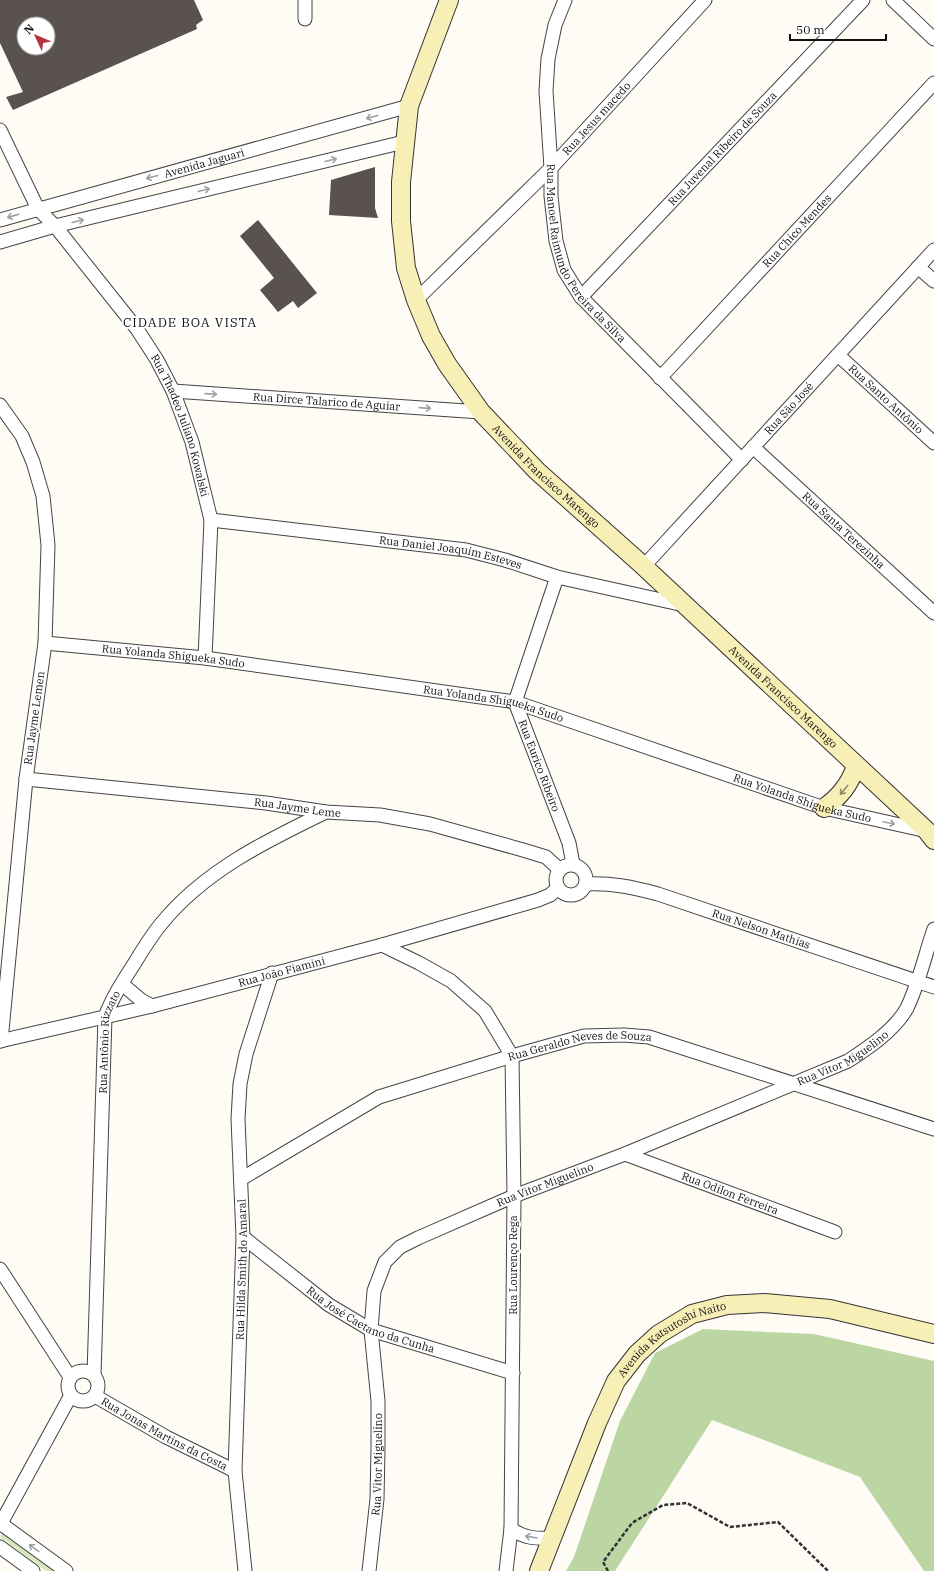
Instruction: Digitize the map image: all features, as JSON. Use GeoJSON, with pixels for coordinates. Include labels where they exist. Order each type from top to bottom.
{"type":"FeatureCollection","features":[{"type":"Feature","properties":{"kind":"main road","name":"Avenida Francisco Marengo"},"geometry":{"type":"LineString","coordinates":[[449,0],[409,106],[404,142],[401,182],[401,222],[406,268],[416,300],[431,336],[447,364],[481,412],[537,471],[644,566],[931,835]]}},
{"type":"Feature","properties":{"kind":"main road"},"geometry":{"type":"LineString","coordinates":[[824,808],[833,802],[847,787],[856,766]]}},
{"type":"Feature","properties":{"kind":"main road","name":"Avenida Katsutoshi Naito"},"geometry":{"type":"LineString","coordinates":[[539,1571],[616,1381],[637,1354],[659,1334],[692,1314],[727,1305],[765,1303],[830,1309],[934,1334]]}},
{"type":"Feature","properties":{"kind":"street"},"geometry":{"type":"LineString","coordinates":[[305,19],[306,0]]}},
{"type":"Feature","properties":{"kind":"street","name":"Rua Manoel Raimundo Pereira da Silva"},"geometry":{"type":"LineString","coordinates":[[565,0],[555,25],[548,59],[546,91],[551,168],[551,196],[556,241],[564,270],[581,297],[742,460]]}},
{"type":"Feature","properties":{"kind":"street","name":"Rua Jesus macedo"},"geometry":{"type":"LineString","coordinates":[[416,300],[551,168],[705,0]]}},
{"type":"Feature","properties":{"kind":"street","name":"Rua Juvenal Ribeiro de Souza"},"geometry":{"type":"LineString","coordinates":[[581,297],[863,0]]}},
{"type":"Feature","properties":{"kind":"street"},"geometry":{"type":"LineString","coordinates":[[893,0],[934,39]]}},
{"type":"Feature","properties":{"kind":"street","name":"Rua Chico Mendes"},"geometry":{"type":"LineString","coordinates":[[660,378],[934,83]]}},
{"type":"Feature","properties":{"kind":"street","name":"Avenida Jaguari"},"geometry":{"type":"LineString","coordinates":[[0,220],[409,106]]}},
{"type":"Feature","properties":{"kind":"street","name":"Rua Thadeo Juliano Kowalski"},"geometry":{"type":"LineString","coordinates":[[0,130],[38,209],[55,226],[137,329],[173,391],[192,442],[211,520],[205,658]]}},
{"type":"Feature","properties":{"kind":"street"},"geometry":{"type":"LineString","coordinates":[[0,242],[55,226],[404,142]]}},
{"type":"Feature","properties":{"kind":"street","name":"Rua São José"},"geometry":{"type":"LineString","coordinates":[[644,566],[934,250]]}},
{"type":"Feature","properties":{"kind":"street"},"geometry":{"type":"LineString","coordinates":[[918,267],[934,281]]}},
{"type":"Feature","properties":{"kind":"street","name":"Rua Santo Antônio"},"geometry":{"type":"LineString","coordinates":[[838,355],[934,443]]}},
{"type":"Feature","properties":{"kind":"street","name":"Rua Dirce Talarico de Aguiar"},"geometry":{"type":"LineString","coordinates":[[173,391],[481,412]]}},
{"type":"Feature","properties":{"kind":"street","name":"Rua Jayme Lemen"},"geometry":{"type":"LineString","coordinates":[[0,405],[22,436],[33,462],[43,496],[48,545],[45,643],[26,779],[0,1041]]}},
{"type":"Feature","properties":{"kind":"street","name":"Rua Santa Terezinha"},"geometry":{"type":"LineString","coordinates":[[753,447],[934,613]]}},
{"type":"Feature","properties":{"kind":"street","name":"Rua Daniel Joaquim Esteves"},"geometry":{"type":"LineString","coordinates":[[211,520],[466,550],[505,560],[557,577],[686,605]]}},
{"type":"Feature","properties":{"kind":"street"},"geometry":{"type":"LineString","coordinates":[[515,702],[557,577]]}},
{"type":"Feature","properties":{"kind":"street","name":"Rua Yolanda Shigueka Sudo"},"geometry":{"type":"LineString","coordinates":[[45,643],[205,658],[515,702],[824,808],[931,835]]}},
{"type":"Feature","properties":{"kind":"street","name":"Rua Eurico Ribeiro"},"geometry":{"type":"LineString","coordinates":[[515,702],[569,843],[573,864]]}},
{"type":"Feature","properties":{"kind":"street","name":"Rua Jayme Leme"},"geometry":{"type":"LineString","coordinates":[[26,779],[266,803],[326,812],[380,815],[430,824],[546,857],[559,869]]}},
{"type":"Feature","properties":{"kind":"street","name":"Rua Antônio Rizzato"},"geometry":{"type":"LineString","coordinates":[[94,1375],[104,1017],[122,984],[161,924],[186,897],[229,863],[271,839],[326,812]]}},
{"type":"Feature","properties":{"kind":"street"},"geometry":{"type":"LineString","coordinates":[[573,864],[582,869],[585,874],[586,884],[584,888],[576,895],[565,894],[558,888],[555,878],[559,869],[573,864]]}},
{"type":"Feature","properties":{"kind":"street","name":"Rua Nelson Mathias"},"geometry":{"type":"LineString","coordinates":[[586,884],[607,883],[628,886],[658,894],[917,980],[934,987]]}},
{"type":"Feature","properties":{"kind":"street","name":"Rua João Fiamini"},"geometry":{"type":"LineString","coordinates":[[0,1041],[152,1006],[382,945],[538,900],[550,895],[558,888]]}},
{"type":"Feature","properties":{"kind":"street","name":"Rua Vitor Miguelino"},"geometry":{"type":"LineString","coordinates":[[369,1571],[377,1499],[378,1449],[378,1401],[371,1330],[374,1291],[384,1262],[400,1247],[514,1196],[625,1154],[848,1061],[870,1046],[890,1029],[906,1009],[934,929]]}},
{"type":"Feature","properties":{"kind":"street"},"geometry":{"type":"LineString","coordinates":[[382,945],[451,981],[485,1011],[512,1056]]}},
{"type":"Feature","properties":{"kind":"street","name":"Rua Hilda Smith do Amaral"},"geometry":{"type":"LineString","coordinates":[[245,1571],[235,1471],[244,1237],[238,1119],[240,1084],[246,1054],[272,973]]}},
{"type":"Feature","properties":{"kind":"street"},"geometry":{"type":"LineString","coordinates":[[122,984],[141,1000],[152,1006]]}},
{"type":"Feature","properties":{"kind":"street","name":"Rua Geraldo Neves de Souza"},"geometry":{"type":"LineString","coordinates":[[241,1179],[379,1097],[512,1056],[584,1036],[649,1036],[934,1129]]}},
{"type":"Feature","properties":{"kind":"street","name":"Rua Lourenço Rega"},"geometry":{"type":"LineString","coordinates":[[506,1571],[511,1529],[513,1373],[514,1196],[512,1056]]}},
{"type":"Feature","properties":{"kind":"street","name":"Rua Odilon Ferreira"},"geometry":{"type":"LineString","coordinates":[[625,1154],[835,1232]]}},
{"type":"Feature","properties":{"kind":"street","name":"Rua José Caetano da Cunha"},"geometry":{"type":"LineString","coordinates":[[244,1237],[330,1305],[371,1330],[513,1373]]}},
{"type":"Feature","properties":{"kind":"street"},"geometry":{"type":"LineString","coordinates":[[0,1269],[70,1377]]}},
{"type":"Feature","properties":{"kind":"street"},"geometry":{"type":"LineString","coordinates":[[86,1370],[94,1375],[97,1378],[98,1388],[94,1396],[89,1400],[81,1401],[71,1395],[68,1385],[70,1377],[73,1374],[86,1370]]}},
{"type":"Feature","properties":{"kind":"street"},"geometry":{"type":"LineString","coordinates":[[66,1571],[0,1524],[71,1395]]}},
{"type":"Feature","properties":{"kind":"street","name":"Rua Jonas Martins da Costa"},"geometry":{"type":"LineString","coordinates":[[94,1396],[166,1437],[235,1471]]}},
{"type":"Feature","properties":{"kind":"street"},"geometry":{"type":"LineString","coordinates":[[511,1529],[526,1537],[541,1539],[552,1538]]}},
{"type":"Feature","properties":{"kind":"street"},"geometry":{"type":"LineString","coordinates":[[0,1547],[33,1571]]}},
{"type":"Feature","properties":{"kind":"path"},"geometry":{"type":"LineString","coordinates":[[608,1571],[603,1562],[632,1523],[663,1506],[687,1503],[730,1527],[778,1522],[828,1571]]}},
{"type":"Feature","properties":{"kind":"green space"},"geometry":{"type":"Polygon","coordinates":[[[703,1329],[814,1334],[934,1361],[934,1571],[924,1571],[860,1477],[712,1420],[615,1571],[566,1571],[574,1557],[620,1421],[655,1353],[703,1329]]]}},
{"type":"Feature","properties":{"kind":"green space"},"geometry":{"type":"Polygon","coordinates":[[[2,1533],[54,1571],[46,1571],[0,1537],[2,1533]]]}},
{"type":"Feature","properties":{"kind":"building"},"geometry":{"type":"Polygon","coordinates":[[[0,0],[194,0],[203,20],[196,25],[197,29],[13,110],[6,97],[23,92],[0,43],[0,0]]]}},
{"type":"Feature","properties":{"kind":"building"},"geometry":{"type":"Polygon","coordinates":[[[375,167],[375,208],[378,218],[329,215],[331,180],[375,167]]]}},
{"type":"Feature","properties":{"kind":"building"},"geometry":{"type":"Polygon","coordinates":[[[258,220],[317,293],[298,308],[293,301],[278,312],[260,290],[274,278],[240,236],[258,220]]]}},
{"type":"Feature","properties":{"kind":"district","name":"CIDADE BOA VISTA"},"geometry":{"type":"Point","coordinates":[190,322]}}]}
